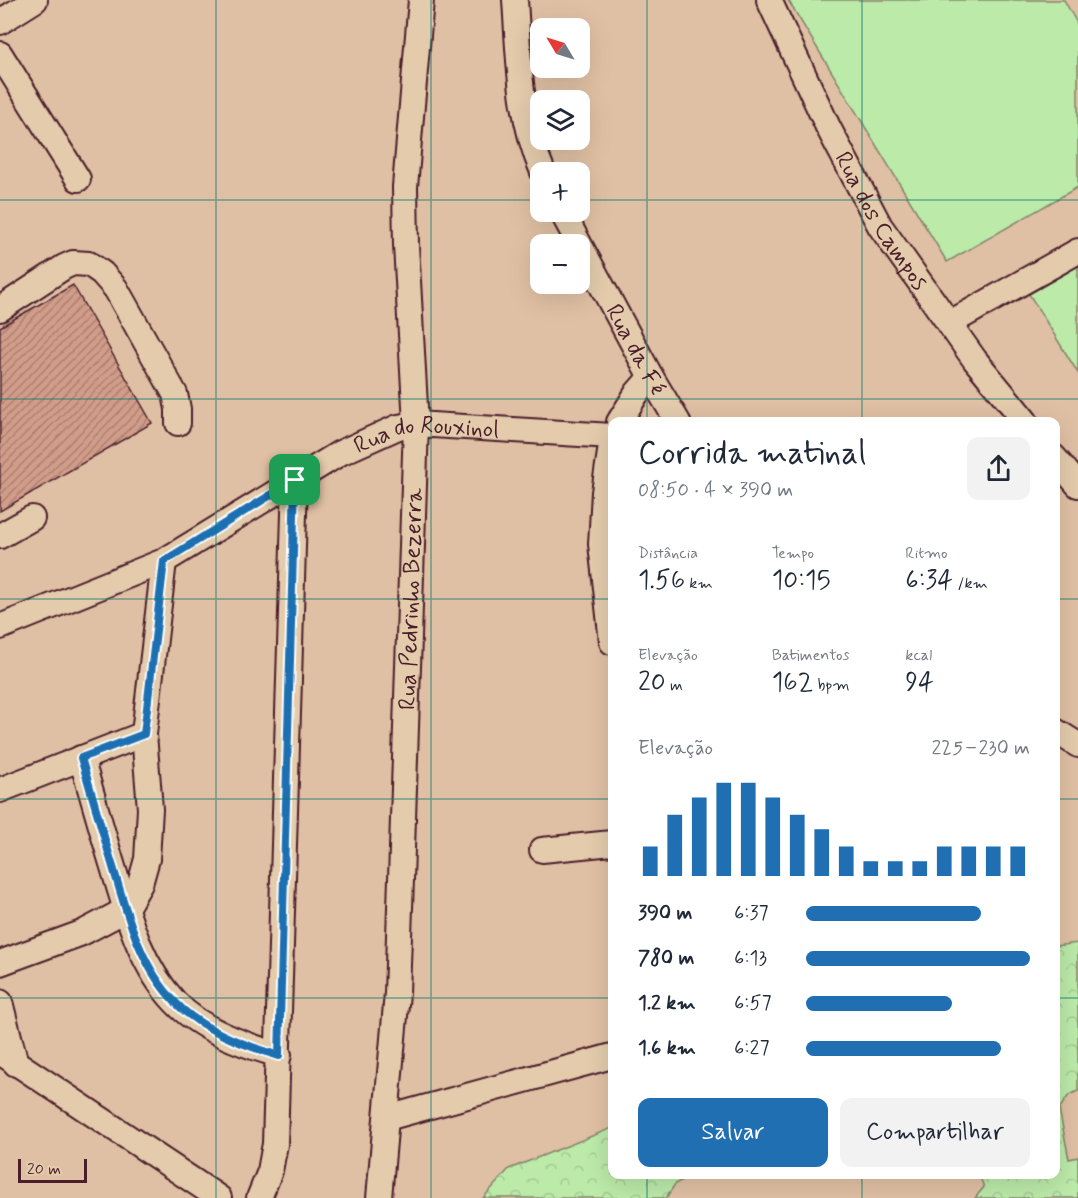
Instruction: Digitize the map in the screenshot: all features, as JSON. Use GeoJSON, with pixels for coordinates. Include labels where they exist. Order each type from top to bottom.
{"type":"FeatureCollection","features":[{"type":"Feature","properties":{"kind":"street"},"geometry":{"type":"LineString","coordinates":[[0,22],[35,0]]}},
{"type":"Feature","properties":{"kind":"street","name":"Rua Pedrinho Bezerra"},"geometry":{"type":"LineString","coordinates":[[379,1198],[397,993],[416,424],[405,187],[421,0]]}},
{"type":"Feature","properties":{"kind":"street"},"geometry":{"type":"LineString","coordinates":[[515,0],[522,101],[530,136],[539,162]]}},
{"type":"Feature","properties":{"kind":"street","name":"Rua dos Campos"},"geometry":{"type":"LineString","coordinates":[[769,0],[828,127],[880,226],[975,360],[1022,417]]}},
{"type":"Feature","properties":{"kind":"street"},"geometry":{"type":"LineString","coordinates":[[0,54],[78,179]]}},
{"type":"Feature","properties":{"kind":"street","name":"Rua da Fé"},"geometry":{"type":"LineString","coordinates":[[567,222],[675,417]]}},
{"type":"Feature","properties":{"kind":"street"},"geometry":{"type":"LineString","coordinates":[[950,323],[1078,251]]}},
{"type":"Feature","properties":{"kind":"street"},"geometry":{"type":"LineString","coordinates":[[0,309],[63,267],[73,263],[94,267],[116,289],[161,366],[177,400],[178,423]]}},
{"type":"Feature","properties":{"kind":"street"},"geometry":{"type":"LineString","coordinates":[[622,417],[637,393],[651,377]]}},
{"type":"Feature","properties":{"kind":"street","name":"Rua do Rouxinol"},"geometry":{"type":"LineString","coordinates":[[0,627],[164,561],[339,453],[398,427],[416,424],[608,438]]}},
{"type":"Feature","properties":{"kind":"street"},"geometry":{"type":"LineString","coordinates":[[1060,464],[1078,485]]}},
{"type":"Feature","properties":{"kind":"street"},"geometry":{"type":"LineString","coordinates":[[608,465],[601,544],[608,606]]}},
{"type":"Feature","properties":{"kind":"street"},"geometry":{"type":"LineString","coordinates":[[259,1198],[270,1171],[275,1144],[295,480]]}},
{"type":"Feature","properties":{"kind":"street"},"geometry":{"type":"LineString","coordinates":[[0,536],[32,518]]}},
{"type":"Feature","properties":{"kind":"street"},"geometry":{"type":"LineString","coordinates":[[0,963],[82,933],[126,908],[140,884],[147,859],[150,809],[144,734],[164,561]]}},
{"type":"Feature","properties":{"kind":"street"},"geometry":{"type":"LineString","coordinates":[[0,790],[144,734]]}},
{"type":"Feature","properties":{"kind":"street"},"geometry":{"type":"LineString","coordinates":[[1060,734],[1078,745]]}},
{"type":"Feature","properties":{"kind":"street"},"geometry":{"type":"LineString","coordinates":[[81,758],[126,908],[141,950],[156,979],[176,1004],[201,1022],[228,1038],[279,1056]]}},
{"type":"Feature","properties":{"kind":"street"},"geometry":{"type":"LineString","coordinates":[[542,850],[608,843]]}},
{"type":"Feature","properties":{"kind":"street"},"geometry":{"type":"LineString","coordinates":[[0,1002],[8,1058],[219,1198]]}},
{"type":"Feature","properties":{"kind":"street"},"geometry":{"type":"LineString","coordinates":[[387,1118],[608,1057]]}},
{"type":"Feature","properties":{"kind":"green space"},"geometry":{"type":"Polygon","coordinates":[[[788,0],[1064,0],[1078,25],[1078,187],[947,262],[788,0]]]}},
{"type":"Feature","properties":{"kind":"green space"},"geometry":{"type":"Polygon","coordinates":[[[1078,266],[1078,373],[1029,294],[1078,266]]]}},
{"type":"Feature","properties":{"kind":"green space"},"geometry":{"type":"Polygon","coordinates":[[[1078,943],[1078,1091],[1069,1095],[1060,1108],[1060,945],[1078,943]]]}},
{"type":"Feature","properties":{"kind":"green space"},"geometry":{"type":"Polygon","coordinates":[[[1060,1114],[1069,1159],[1078,1157],[1078,1198],[975,1198],[984,1187],[981,1179],[1060,1179],[1060,1114]]]}},
{"type":"Feature","properties":{"kind":"green space"},"geometry":{"type":"Polygon","coordinates":[[[608,1130],[608,1179],[684,1179],[675,1184],[666,1198],[483,1198],[509,1169],[608,1130]]]}},
{"type":"Feature","properties":{"kind":"building"},"geometry":{"type":"Polygon","coordinates":[[[73,285],[152,423],[0,511],[0,327],[73,285]]]}},
{"type":"Feature","properties":{"kind":"route"},"geometry":{"type":"LineString","coordinates":[[295,480],[279,1056],[228,1038],[201,1022],[176,1004],[156,979],[141,950],[126,908],[81,758],[144,734],[164,561],[295,480]]}}]}
